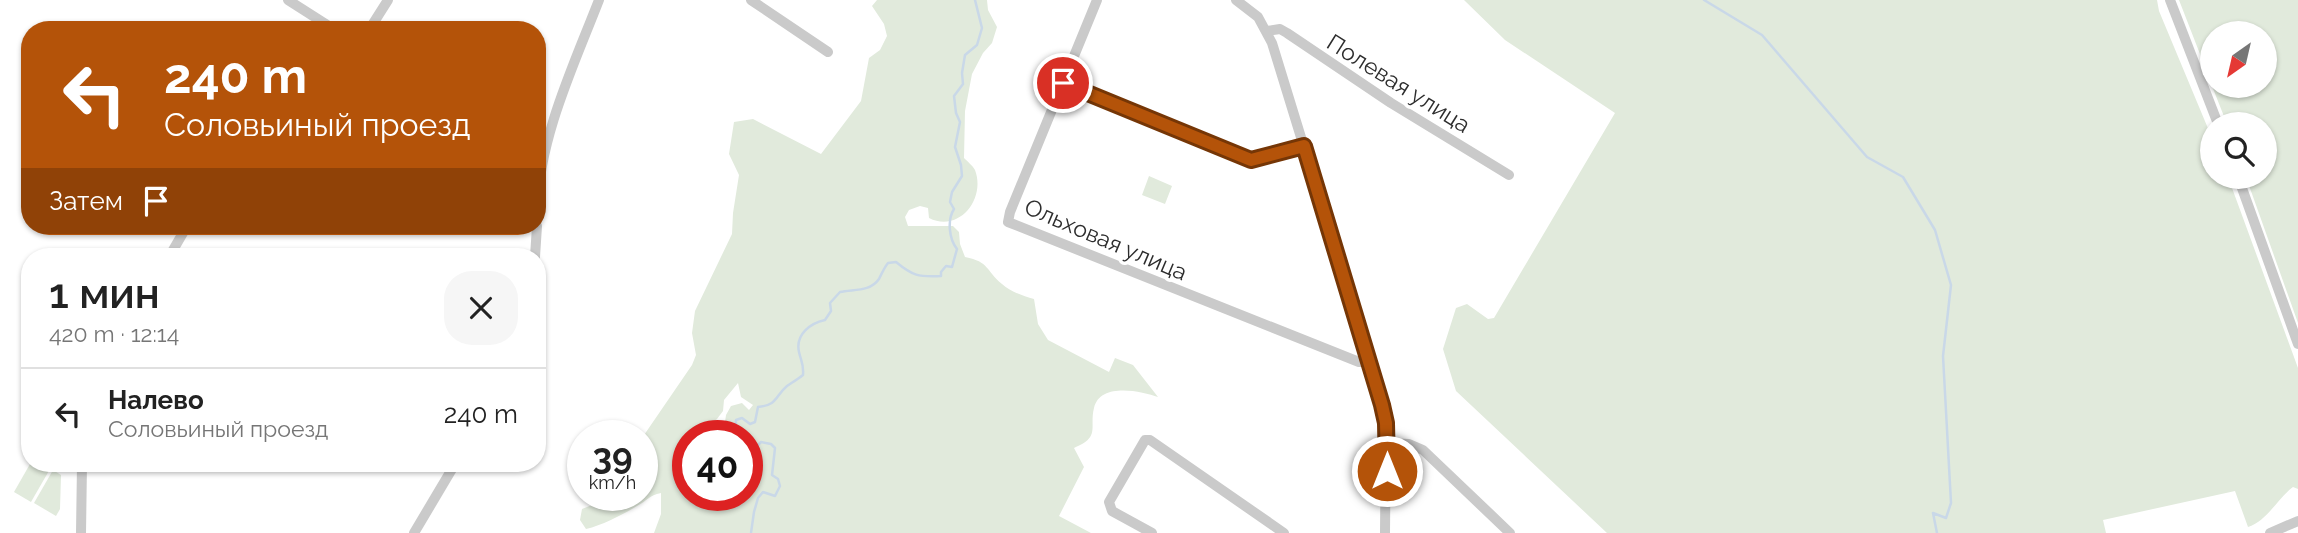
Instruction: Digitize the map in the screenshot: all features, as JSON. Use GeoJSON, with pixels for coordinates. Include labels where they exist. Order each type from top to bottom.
{"type":"FeatureCollection","features":[{"type":"Feature","properties":{"kind":"street"},"geometry":{"type":"LineString","coordinates":[[288,0],[321,21]]}},
{"type":"Feature","properties":{"kind":"street"},"geometry":{"type":"LineString","coordinates":[[375,21],[388,0]]}},
{"type":"Feature","properties":{"kind":"street"},"geometry":{"type":"LineString","coordinates":[[546,138],[598,0]]}},
{"type":"Feature","properties":{"kind":"street"},"geometry":{"type":"LineString","coordinates":[[751,0],[828,52]]}},
{"type":"Feature","properties":{"kind":"street","name":"Ольховая улица"},"geometry":{"type":"LineString","coordinates":[[1097,0],[1008,222],[1359,362],[1370,362]]}},
{"type":"Feature","properties":{"kind":"street"},"geometry":{"type":"LineString","coordinates":[[1236,0],[1258,17],[1267,30],[1370,362],[1386,423],[1385,533]]}},
{"type":"Feature","properties":{"kind":"street"},"geometry":{"type":"LineString","coordinates":[[2170,0],[2213,112]]}},
{"type":"Feature","properties":{"kind":"street","name":"Полевая улица"},"geometry":{"type":"LineString","coordinates":[[1267,30],[1280,29],[1287,33],[1391,103],[1509,175]]}},
{"type":"Feature","properties":{"kind":"street"},"geometry":{"type":"LineString","coordinates":[[1063,83],[1251,160],[1304,146]]}},
{"type":"Feature","properties":{"kind":"street"},"geometry":{"type":"LineString","coordinates":[[2242,189],[2298,344]]}},
{"type":"Feature","properties":{"kind":"street"},"geometry":{"type":"LineString","coordinates":[[1152,533],[1112,511],[1109,502],[1145,440],[1150,440],[1284,533]]}},
{"type":"Feature","properties":{"kind":"street"},"geometry":{"type":"LineString","coordinates":[[1387,443],[1409,444],[1423,450],[1510,533]]}},
{"type":"Feature","properties":{"kind":"street"},"geometry":{"type":"LineString","coordinates":[[81,533],[82,472]]}},
{"type":"Feature","properties":{"kind":"street"},"geometry":{"type":"LineString","coordinates":[[414,533],[449,472]]}},
{"type":"Feature","properties":{"kind":"street"},"geometry":{"type":"LineString","coordinates":[[2270,533],[2298,521]]}},
{"type":"Feature","properties":{"kind":"shaded area"},"geometry":{"type":"Polygon","coordinates":[[[877,0],[987,0],[988,10],[997,27],[992,43],[983,53],[972,74],[965,111],[964,158],[975,170],[977,181],[973,202],[960,217],[950,221],[929,218],[928,208],[920,206],[909,210],[905,217],[908,226],[953,226],[959,232],[965,257],[983,264],[1009,289],[1034,299],[1038,324],[1048,340],[1109,372],[1115,358],[1133,365],[1158,397],[1122,390],[1104,394],[1094,408],[1091,436],[1074,448],[1084,467],[1059,516],[1091,533],[654,533],[661,514],[661,493],[658,494],[658,420],[654,420],[692,365],[696,355],[692,333],[695,311],[732,234],[739,175],[729,154],[734,122],[753,119],[821,154],[861,101],[869,58],[880,50],[887,36],[884,24],[872,6],[877,0]]]}},
{"type":"Feature","properties":{"kind":"shaded area"},"geometry":{"type":"Polygon","coordinates":[[[1464,0],[2157,0],[2159,11],[2201,112],[2200,189],[2232,189],[2298,368],[2298,489],[2293,487],[2261,520],[2248,527],[2235,491],[2103,520],[2106,533],[1607,533],[1456,391],[1443,349],[1456,308],[1467,304],[1488,319],[1494,318],[1615,113],[1505,40],[1464,0]]]}},
{"type":"Feature","properties":{"kind":"shaded area"},"geometry":{"type":"Polygon","coordinates":[[[2179,0],[2298,0],[2298,323],[2250,189],[2277,189],[2277,112],[2222,112],[2217,98],[2277,98],[2277,21],[2200,21],[2200,54],[2179,0]]]}},
{"type":"Feature","properties":{"kind":"shaded area"},"geometry":{"type":"Polygon","coordinates":[[[1149,176],[1172,186],[1165,204],[1142,195],[1149,176]]]}},
{"type":"Feature","properties":{"kind":"shaded area"},"geometry":{"type":"Polygon","coordinates":[[[25,472],[48,472],[31,502],[14,492],[25,472]]]}},
{"type":"Feature","properties":{"kind":"shaded area"},"geometry":{"type":"Polygon","coordinates":[[[52,472],[61,475],[60,509],[56,516],[34,503],[52,472]]]}},
{"type":"Feature","properties":{"kind":"shaded area"},"geometry":{"type":"Polygon","coordinates":[[[582,511],[627,511],[586,529],[580,520],[582,511]]]}},
{"type":"Feature","properties":{"kind":"waterway"},"geometry":{"type":"LineString","coordinates":[[755,420],[758,407],[773,402],[787,386],[803,375],[799,340],[805,330],[825,320],[831,311],[830,303],[840,292],[871,286],[879,279],[888,263],[896,262],[916,275],[927,276],[941,276],[946,266],[952,267],[957,249],[951,235],[950,218],[954,209],[950,202],[952,192],[962,176],[955,147],[960,122],[954,96],[963,84],[965,55],[977,45],[982,28],[975,0]]}},
{"type":"Feature","properties":{"kind":"waterway"},"geometry":{"type":"LineString","coordinates":[[1704,0],[1762,35],[1867,157],[1903,177],[1935,230],[1951,285],[1943,356],[1951,503],[1946,518],[1933,513],[1937,533]]}},
{"type":"Feature","properties":{"kind":"waterway"},"geometry":{"type":"LineString","coordinates":[[736,420],[745,420]]}},
{"type":"Feature","properties":{"kind":"waterway"},"geometry":{"type":"LineString","coordinates":[[763,442],[775,448],[772,475],[778,479],[780,486],[775,496],[763,492]]}},
{"type":"Feature","properties":{"kind":"waterway"},"geometry":{"type":"LineString","coordinates":[[751,533],[754,511]]}},
{"type":"Feature","properties":{"kind":"route"},"geometry":{"type":"LineString","coordinates":[[1063,83],[1251,160],[1304,146],[1382,405],[1386,423],[1387,471]]}}]}
